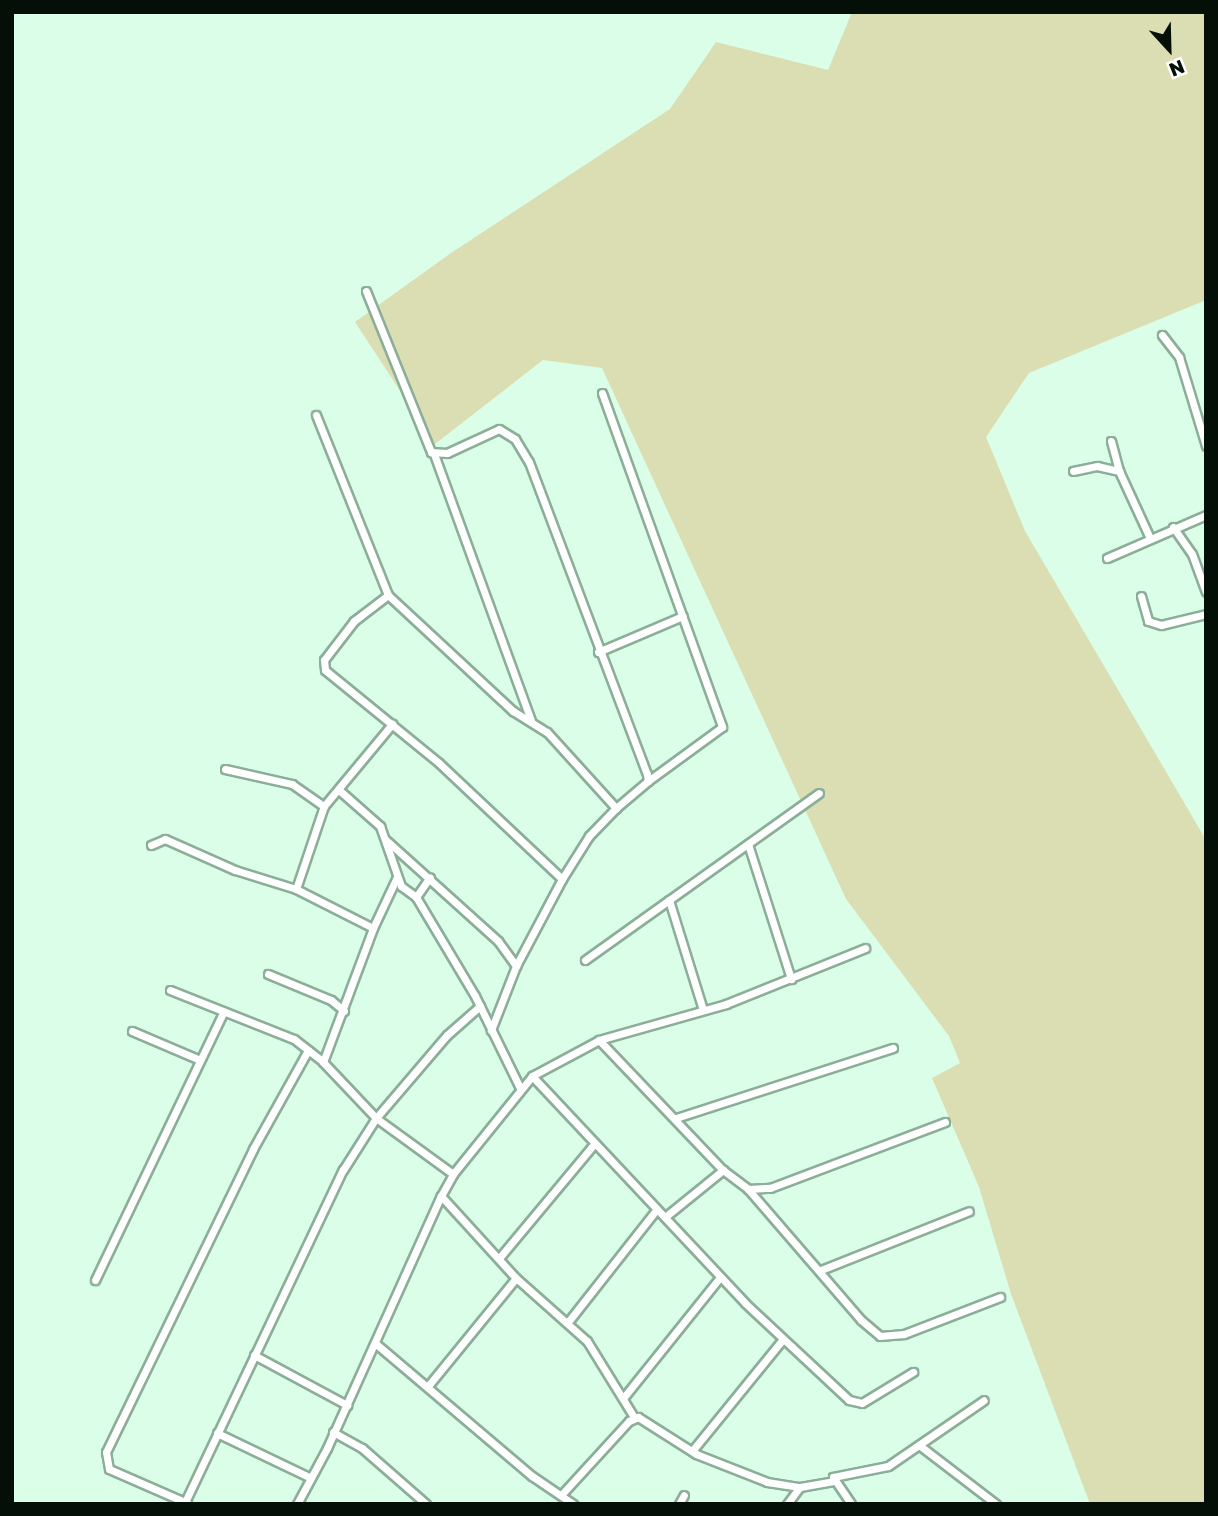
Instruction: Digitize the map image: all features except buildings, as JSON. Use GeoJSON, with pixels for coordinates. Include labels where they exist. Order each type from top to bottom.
{"type":"FeatureCollection","features":[{"type":"Feature","properties":{"kind":"street"},"geometry":{"type":"LineString","coordinates":[[366,290],[434,454],[531,722]]}},
{"type":"Feature","properties":{"kind":"street"},"geometry":{"type":"LineString","coordinates":[[1162,335],[1179,357],[1206,446]]}},
{"type":"Feature","properties":{"kind":"street"},"geometry":{"type":"LineString","coordinates":[[491,1030],[516,966],[589,836],[648,781],[722,727],[602,393]]}},
{"type":"Feature","properties":{"kind":"street"},"geometry":{"type":"LineString","coordinates":[[316,415],[387,595],[416,625],[551,736],[616,808]]}},
{"type":"Feature","properties":{"kind":"street"},"geometry":{"type":"LineString","coordinates":[[434,454],[447,453],[493,430],[505,430],[515,439],[557,533],[598,652],[648,781]]}},
{"type":"Feature","properties":{"kind":"street"},"geometry":{"type":"LineString","coordinates":[[1111,441],[1119,471],[1150,538]]}},
{"type":"Feature","properties":{"kind":"street"},"geometry":{"type":"LineString","coordinates":[[1073,471],[1097,466],[1119,471]]}},
{"type":"Feature","properties":{"kind":"street"},"geometry":{"type":"LineString","coordinates":[[1107,558],[1173,527],[1206,515]]}},
{"type":"Feature","properties":{"kind":"street"},"geometry":{"type":"LineString","coordinates":[[1173,527],[1192,554],[1206,592]]}},
{"type":"Feature","properties":{"kind":"street"},"geometry":{"type":"LineString","coordinates":[[387,595],[354,621],[323,666],[392,724],[562,880]]}},
{"type":"Feature","properties":{"kind":"street"},"geometry":{"type":"LineString","coordinates":[[1141,596],[1148,621],[1161,625],[1206,614]]}},
{"type":"Feature","properties":{"kind":"street"},"geometry":{"type":"LineString","coordinates":[[598,652],[683,616]]}},
{"type":"Feature","properties":{"kind":"street"},"geometry":{"type":"LineString","coordinates":[[296,889],[324,806],[392,724]]}},
{"type":"Feature","properties":{"kind":"street"},"geometry":{"type":"LineString","coordinates":[[225,769],[292,784],[324,806]]}},
{"type":"Feature","properties":{"kind":"street"},"geometry":{"type":"LineString","coordinates":[[339,790],[380,826],[401,886],[416,897],[480,1006],[520,1088]]}},
{"type":"Feature","properties":{"kind":"street"},"geometry":{"type":"LineString","coordinates":[[585,960],[819,793]]}},
{"type":"Feature","properties":{"kind":"street"},"geometry":{"type":"LineString","coordinates":[[151,845],[165,839],[234,870],[296,889],[373,928]]}},
{"type":"Feature","properties":{"kind":"street"},"geometry":{"type":"LineString","coordinates":[[386,840],[430,877],[516,966]]}},
{"type":"Feature","properties":{"kind":"street"},"geometry":{"type":"LineString","coordinates":[[748,844],[791,979]]}},
{"type":"Feature","properties":{"kind":"street"},"geometry":{"type":"LineString","coordinates":[[323,1062],[373,928],[397,877]]}},
{"type":"Feature","properties":{"kind":"street"},"geometry":{"type":"LineString","coordinates":[[416,897],[430,877]]}},
{"type":"Feature","properties":{"kind":"street"},"geometry":{"type":"LineString","coordinates":[[669,900],[703,1010]]}},
{"type":"Feature","properties":{"kind":"street"},"geometry":{"type":"LineString","coordinates":[[297,1504],[347,1405],[453,1174],[532,1076],[599,1040],[703,1010],[791,979],[865,948]]}},
{"type":"Feature","properties":{"kind":"street"},"geometry":{"type":"LineString","coordinates":[[268,974],[326,998],[344,1011]]}},
{"type":"Feature","properties":{"kind":"street"},"geometry":{"type":"LineString","coordinates":[[170,990],[223,1013],[291,1037],[323,1062],[376,1118],[453,1174]]}},
{"type":"Feature","properties":{"kind":"street"},"geometry":{"type":"LineString","coordinates":[[307,1050],[253,1149],[106,1452],[109,1469],[186,1503],[343,1170],[376,1118],[447,1035],[480,1006]]}},
{"type":"Feature","properties":{"kind":"street"},"geometry":{"type":"LineString","coordinates":[[95,1280],[223,1013]]}},
{"type":"Feature","properties":{"kind":"street"},"geometry":{"type":"LineString","coordinates":[[132,1031],[200,1060]]}},
{"type":"Feature","properties":{"kind":"street"},"geometry":{"type":"LineString","coordinates":[[599,1040],[723,1170],[748,1189],[821,1270],[861,1320],[887,1337],[1000,1297]]}},
{"type":"Feature","properties":{"kind":"street"},"geometry":{"type":"LineString","coordinates":[[676,1118],[893,1048]]}},
{"type":"Feature","properties":{"kind":"street"},"geometry":{"type":"LineString","coordinates":[[532,1076],[720,1277],[783,1339],[857,1404],[913,1372]]}},
{"type":"Feature","properties":{"kind":"street"},"geometry":{"type":"LineString","coordinates":[[748,1189],[770,1188],[945,1122]]}},
{"type":"Feature","properties":{"kind":"street"},"geometry":{"type":"LineString","coordinates":[[500,1257],[595,1143]]}},
{"type":"Feature","properties":{"kind":"street"},"geometry":{"type":"LineString","coordinates":[[664,1217],[723,1170]]}},
{"type":"Feature","properties":{"kind":"street"},"geometry":{"type":"LineString","coordinates":[[441,1196],[500,1257],[516,1278],[587,1341],[624,1397],[634,1418]]}},
{"type":"Feature","properties":{"kind":"street"},"geometry":{"type":"LineString","coordinates":[[568,1322],[656,1210]]}},
{"type":"Feature","properties":{"kind":"street"},"geometry":{"type":"LineString","coordinates":[[821,1270],[969,1211]]}},
{"type":"Feature","properties":{"kind":"street"},"geometry":{"type":"LineString","coordinates":[[624,1397],[720,1277]]}},
{"type":"Feature","properties":{"kind":"street"},"geometry":{"type":"LineString","coordinates":[[428,1386],[516,1278]]}},
{"type":"Feature","properties":{"kind":"street"},"geometry":{"type":"LineString","coordinates":[[692,1451],[783,1339]]}},
{"type":"Feature","properties":{"kind":"street"},"geometry":{"type":"LineString","coordinates":[[375,1343],[533,1476],[573,1504]]}},
{"type":"Feature","properties":{"kind":"street"},"geometry":{"type":"LineString","coordinates":[[254,1355],[347,1405]]}},
{"type":"Feature","properties":{"kind":"street"},"geometry":{"type":"LineString","coordinates":[[833,1477],[876,1471],[984,1400]]}},
{"type":"Feature","properties":{"kind":"street"},"geometry":{"type":"LineString","coordinates":[[634,1418],[646,1420],[692,1451],[767,1482],[800,1487],[833,1481],[833,1477]]}},
{"type":"Feature","properties":{"kind":"street"},"geometry":{"type":"LineString","coordinates":[[562,1494],[634,1418]]}},
{"type":"Feature","properties":{"kind":"street"},"geometry":{"type":"LineString","coordinates":[[333,1432],[362,1448],[426,1504]]}},
{"type":"Feature","properties":{"kind":"street"},"geometry":{"type":"LineString","coordinates":[[217,1433],[310,1478]]}},
{"type":"Feature","properties":{"kind":"street"},"geometry":{"type":"LineString","coordinates":[[919,1445],[936,1454],[996,1504]]}},
{"type":"Feature","properties":{"kind":"street"},"geometry":{"type":"LineString","coordinates":[[833,1477],[851,1504]]}},
{"type":"Feature","properties":{"kind":"street"},"geometry":{"type":"LineString","coordinates":[[787,1504],[800,1487]]}},
{"type":"Feature","properties":{"kind":"street"},"geometry":{"type":"LineString","coordinates":[[679,1504],[684,1495]]}},
{"type":"Feature","properties":{"kind":"green space"},"geometry":{"type":"Polygon","coordinates":[[[852,12],[1206,12],[1206,300],[1029,373],[986,437],[1025,531],[1206,840],[1206,1504],[1090,1504],[1011,1294],[979,1187],[932,1078],[960,1063],[949,1036],[846,899],[602,368],[543,360],[435,444],[355,322],[451,253],[670,109],[716,42],[828,70],[852,12]]]}}]}
